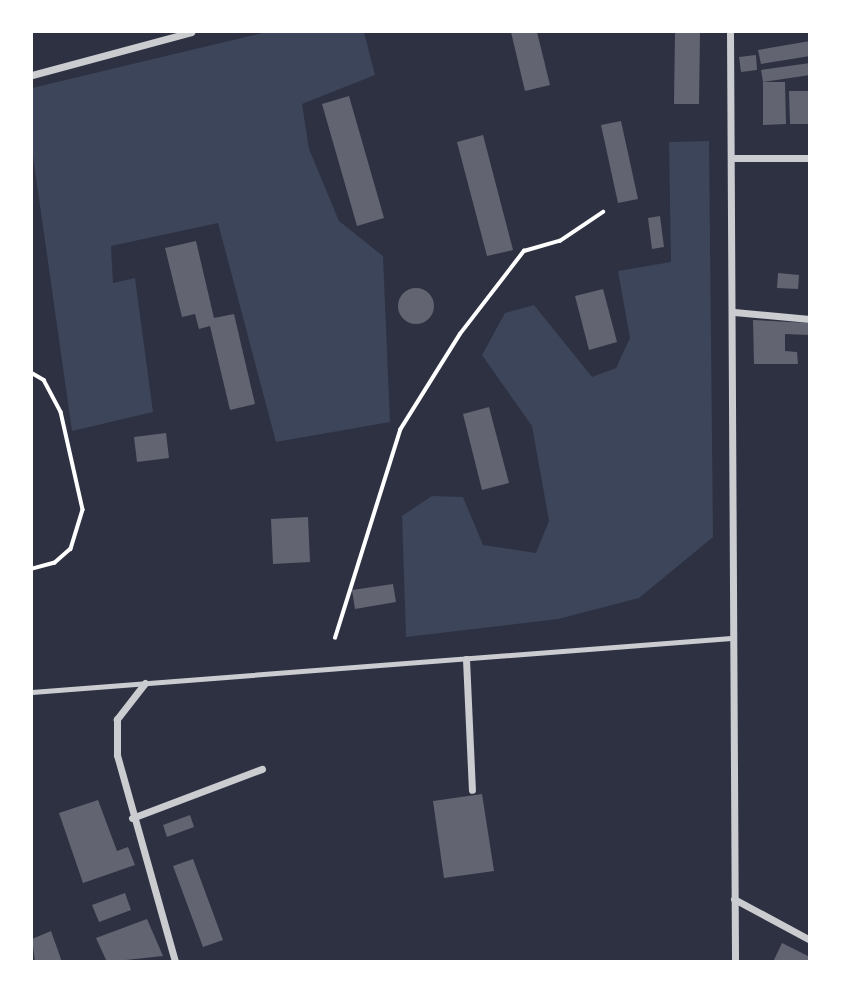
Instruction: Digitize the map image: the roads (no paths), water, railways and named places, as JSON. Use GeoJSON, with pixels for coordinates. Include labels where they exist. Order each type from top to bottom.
{"type":"FeatureCollection","features":[{"type":"Feature","properties":{"kind":"street"},"geometry":{"type":"LineString","coordinates":[[32,75],[191,32]]}},
{"type":"Feature","properties":{"kind":"street"},"geometry":{"type":"LineString","coordinates":[[730,32],[735,158],[731,638],[734,961]]}},
{"type":"Feature","properties":{"kind":"street"},"geometry":{"type":"LineString","coordinates":[[735,158],[810,159]]}},
{"type":"Feature","properties":{"kind":"street"},"geometry":{"type":"LineString","coordinates":[[734,312],[810,319]]}},
{"type":"Feature","properties":{"kind":"street"},"geometry":{"type":"LineString","coordinates":[[466,659],[472,790]]}},
{"type":"Feature","properties":{"kind":"street"},"geometry":{"type":"LineString","coordinates":[[145,683],[117,719],[117,755],[132,818],[175,961]]}},
{"type":"Feature","properties":{"kind":"street"},"geometry":{"type":"LineString","coordinates":[[132,818],[262,769]]}},
{"type":"Feature","properties":{"kind":"street"},"geometry":{"type":"LineString","coordinates":[[734,899],[810,940]]}},
{"type":"Feature","properties":{"kind":"lane"},"geometry":{"type":"LineString","coordinates":[[32,692],[731,638]]}}]}
